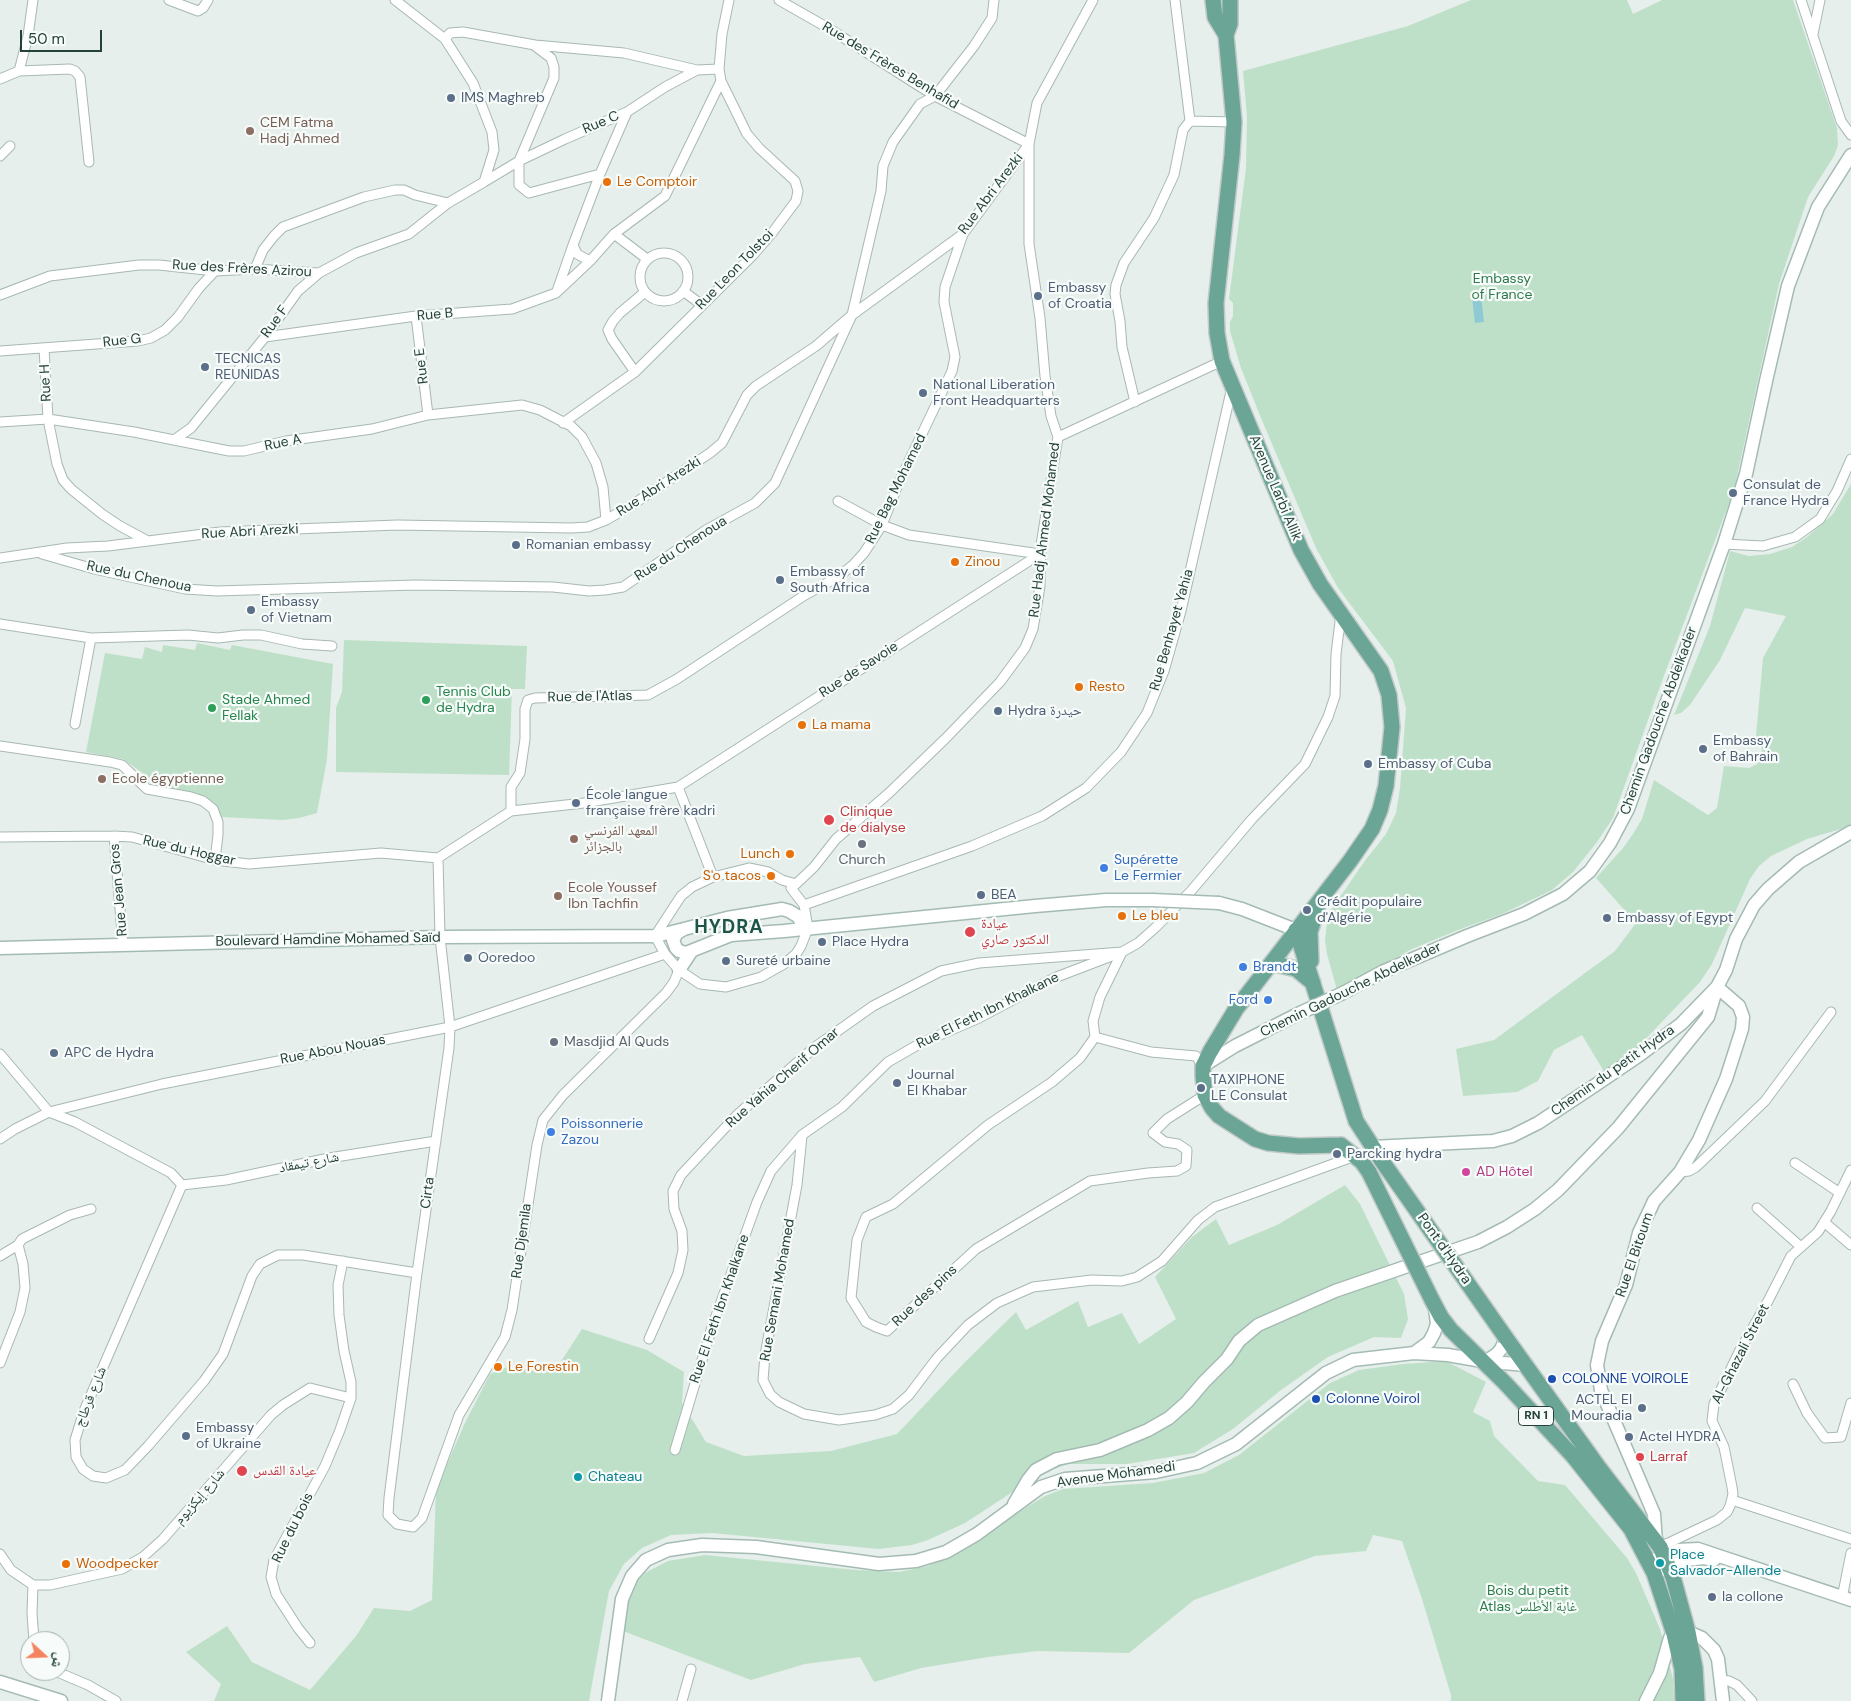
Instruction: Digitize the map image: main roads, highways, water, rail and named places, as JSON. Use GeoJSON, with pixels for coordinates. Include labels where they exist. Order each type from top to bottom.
{"type":"FeatureCollection","features":[{"type":"Feature","properties":{"kind":"main road","name":"Avenue Larbi Allik"},"geometry":{"type":"LineString","coordinates":[[1214,0],[1215,17],[1226,35]]}},
{"type":"Feature","properties":{"kind":"main road","name":"Avenue Larbi Allik"},"geometry":{"type":"LineString","coordinates":[[1230,0],[1230,24],[1226,35],[1234,122],[1216,303],[1217,333],[1222,362],[1301,550],[1320,584],[1382,671],[1389,695],[1392,727],[1386,786],[1380,810],[1372,829],[1350,862],[1292,936]]}},
{"type":"Feature","properties":{"kind":"main road"},"geometry":{"type":"LineString","coordinates":[[1314,982],[1310,932],[1319,902]]}},
{"type":"Feature","properties":{"kind":"main road"},"geometry":{"type":"LineString","coordinates":[[1314,982],[1292,936],[1236,1009],[1203,1066],[1205,1095],[1219,1116],[1255,1139],[1276,1144],[1341,1145],[1356,1121]]}},
{"type":"Feature","properties":{"kind":"main road"},"geometry":{"type":"LineString","coordinates":[[1268,967],[1275,964],[1296,969],[1314,982]]}},
{"type":"Feature","properties":{"kind":"main road","name":"Pont d'Hydra"},"geometry":{"type":"LineString","coordinates":[[1314,982],[1356,1121],[1372,1147],[1506,1338],[1663,1553],[1681,1633]]}},
{"type":"Feature","properties":{"kind":"main road","name":"RN 1"},"geometry":{"type":"LineString","coordinates":[[1341,1145],[1355,1156],[1369,1172],[1433,1303],[1451,1330],[1505,1383],[1587,1473],[1630,1529],[1652,1568],[1695,1668],[1697,1701]]}},
{"type":"Feature","properties":{"kind":"main road","name":"RN 1"},"geometry":{"type":"LineString","coordinates":[[1681,1633],[1682,1701]]}},
{"type":"Feature","properties":{"kind":"water"},"geometry":{"type":"Polygon","coordinates":[[[1481,296],[1484,322],[1475,323],[1472,297],[1481,296]]]}},
{"type":"Feature","properties":{"kind":"place","name":"IMS Maghreb"},"geometry":{"type":"Point","coordinates":[451,98]}},
{"type":"Feature","properties":{"kind":"place","name":"CEM Fatma Hadj Ahmed"},"geometry":{"type":"Point","coordinates":[250,131]}},
{"type":"Feature","properties":{"kind":"place","name":"Le Comptoir"},"geometry":{"type":"Point","coordinates":[607,182]}},
{"type":"Feature","properties":{"kind":"place","name":"Embassy of Croatia"},"geometry":{"type":"Point","coordinates":[1038,296]}},
{"type":"Feature","properties":{"kind":"place","name":"TECNICAS REUNIDAS"},"geometry":{"type":"Point","coordinates":[205,367]}},
{"type":"Feature","properties":{"kind":"place","name":"National Liberation Front Headquarters"},"geometry":{"type":"Point","coordinates":[923,393]}},
{"type":"Feature","properties":{"kind":"place","name":"Consulat de France Hydra"},"geometry":{"type":"Point","coordinates":[1733,493]}},
{"type":"Feature","properties":{"kind":"place","name":"Romanian embassy"},"geometry":{"type":"Point","coordinates":[516,545]}},
{"type":"Feature","properties":{"kind":"place","name":"Zinou"},"geometry":{"type":"Point","coordinates":[955,562]}},
{"type":"Feature","properties":{"kind":"place","name":"Embassy of South Africa"},"geometry":{"type":"Point","coordinates":[780,580]}},
{"type":"Feature","properties":{"kind":"place","name":"Embassy of Vietnam"},"geometry":{"type":"Point","coordinates":[251,610]}},
{"type":"Feature","properties":{"kind":"place","name":"Resto"},"geometry":{"type":"Point","coordinates":[1079,687]}},
{"type":"Feature","properties":{"kind":"place","name":"Tennis Club de Hydra"},"geometry":{"type":"Point","coordinates":[426,700]}},
{"type":"Feature","properties":{"kind":"place","name":"Stade Ahmed Fellak"},"geometry":{"type":"Point","coordinates":[212,708]}},
{"type":"Feature","properties":{"kind":"place","name":"Hydra حيدرة"},"geometry":{"type":"Point","coordinates":[998,711]}},
{"type":"Feature","properties":{"kind":"place","name":"La mama"},"geometry":{"type":"Point","coordinates":[802,725]}},
{"type":"Feature","properties":{"kind":"place","name":"Embassy of Bahrain"},"geometry":{"type":"Point","coordinates":[1703,749]}},
{"type":"Feature","properties":{"kind":"place","name":"Embassy of Cuba"},"geometry":{"type":"Point","coordinates":[1368,764]}},
{"type":"Feature","properties":{"kind":"place","name":"Ecole égyptienne"},"geometry":{"type":"Point","coordinates":[102,779]}},
{"type":"Feature","properties":{"kind":"place","name":"École langue française frère kadri"},"geometry":{"type":"Point","coordinates":[576,803]}},
{"type":"Feature","properties":{"kind":"place","name":"Clinique de dialyse"},"geometry":{"type":"Point","coordinates":[829,820]}},
{"type":"Feature","properties":{"kind":"place","name":"المعهد الفرنسي بالجزائر"},"geometry":{"type":"Point","coordinates":[574,839]}},
{"type":"Feature","properties":{"kind":"place","name":"Church"},"geometry":{"type":"Point","coordinates":[862,844]}},
{"type":"Feature","properties":{"kind":"place","name":"Lunch"},"geometry":{"type":"Point","coordinates":[790,854]}},
{"type":"Feature","properties":{"kind":"place","name":"Supérette Le Fermier"},"geometry":{"type":"Point","coordinates":[1104,868]}},
{"type":"Feature","properties":{"kind":"place","name":"S'o tacos"},"geometry":{"type":"Point","coordinates":[771,876]}},
{"type":"Feature","properties":{"kind":"place","name":"BEA"},"geometry":{"type":"Point","coordinates":[981,895]}},
{"type":"Feature","properties":{"kind":"place","name":"Ecole Youssef Ibn Tachfin"},"geometry":{"type":"Point","coordinates":[558,896]}},
{"type":"Feature","properties":{"kind":"place","name":"Crédit populaire d'Algérie"},"geometry":{"type":"Point","coordinates":[1307,910]}},
{"type":"Feature","properties":{"kind":"place","name":"Le bleu"},"geometry":{"type":"Point","coordinates":[1122,916]}},
{"type":"Feature","properties":{"kind":"place","name":"Embassy of Egypt"},"geometry":{"type":"Point","coordinates":[1607,918]}},
{"type":"Feature","properties":{"kind":"place","name":"عيادة الدكتور صاري"},"geometry":{"type":"Point","coordinates":[970,932]}},
{"type":"Feature","properties":{"kind":"place","name":"Place Hydra"},"geometry":{"type":"Point","coordinates":[822,942]}},
{"type":"Feature","properties":{"kind":"place","name":"Ooredoo"},"geometry":{"type":"Point","coordinates":[468,958]}},
{"type":"Feature","properties":{"kind":"place","name":"Sureté urbaine"},"geometry":{"type":"Point","coordinates":[726,961]}},
{"type":"Feature","properties":{"kind":"place","name":"Brandt"},"geometry":{"type":"Point","coordinates":[1243,967]}},
{"type":"Feature","properties":{"kind":"place","name":"Ford"},"geometry":{"type":"Point","coordinates":[1268,1000]}},
{"type":"Feature","properties":{"kind":"place","name":"Masdjid Al Quds"},"geometry":{"type":"Point","coordinates":[554,1042]}},
{"type":"Feature","properties":{"kind":"place","name":"APC de Hydra"},"geometry":{"type":"Point","coordinates":[54,1053]}},
{"type":"Feature","properties":{"kind":"place","name":"Journal El Khabar"},"geometry":{"type":"Point","coordinates":[897,1083]}},
{"type":"Feature","properties":{"kind":"place","name":"TAXIPHONE LE Consulat"},"geometry":{"type":"Point","coordinates":[1201,1088]}},
{"type":"Feature","properties":{"kind":"place","name":"Poissonnerie Zazou"},"geometry":{"type":"Point","coordinates":[551,1132]}},
{"type":"Feature","properties":{"kind":"place","name":"Parcking hydra"},"geometry":{"type":"Point","coordinates":[1337,1154]}},
{"type":"Feature","properties":{"kind":"place","name":"AD Hôtel"},"geometry":{"type":"Point","coordinates":[1466,1172]}},
{"type":"Feature","properties":{"kind":"place","name":"Le Forestin"},"geometry":{"type":"Point","coordinates":[498,1367]}},
{"type":"Feature","properties":{"kind":"place","name":"COLONNE VOIROLE"},"geometry":{"type":"Point","coordinates":[1552,1379]}},
{"type":"Feature","properties":{"kind":"place","name":"Colonne Voirol"},"geometry":{"type":"Point","coordinates":[1316,1399]}},
{"type":"Feature","properties":{"kind":"place","name":"ACTEL El Mouradia"},"geometry":{"type":"Point","coordinates":[1642,1408]}},
{"type":"Feature","properties":{"kind":"place","name":"Embassy of Ukraine"},"geometry":{"type":"Point","coordinates":[186,1436]}},
{"type":"Feature","properties":{"kind":"place","name":"Actel HYDRA"},"geometry":{"type":"Point","coordinates":[1629,1437]}},
{"type":"Feature","properties":{"kind":"place","name":"Larraf"},"geometry":{"type":"Point","coordinates":[1640,1457]}},
{"type":"Feature","properties":{"kind":"place","name":"عيادة القدس"},"geometry":{"type":"Point","coordinates":[242,1471]}},
{"type":"Feature","properties":{"kind":"place","name":"Chateau"},"geometry":{"type":"Point","coordinates":[578,1477]}},
{"type":"Feature","properties":{"kind":"place","name":"Place Salvador-Allende"},"geometry":{"type":"Point","coordinates":[1660,1563]}},
{"type":"Feature","properties":{"kind":"place","name":"Woodpecker"},"geometry":{"type":"Point","coordinates":[66,1564]}},
{"type":"Feature","properties":{"kind":"place","name":"la collone"},"geometry":{"type":"Point","coordinates":[1712,1597]}},
{"type":"Feature","properties":{"kind":"district","name":"HYDRA"},"geometry":{"type":"Point","coordinates":[729,928]}},
{"type":"Feature","properties":{"kind":"park label","name":"Embassy of France"},"geometry":{"type":"Point","coordinates":[1502,288]}},
{"type":"Feature","properties":{"kind":"park label","name":"Bois du petit Atlas غابة الأطلس"},"geometry":{"type":"Point","coordinates":[1528,1599]}}]}
